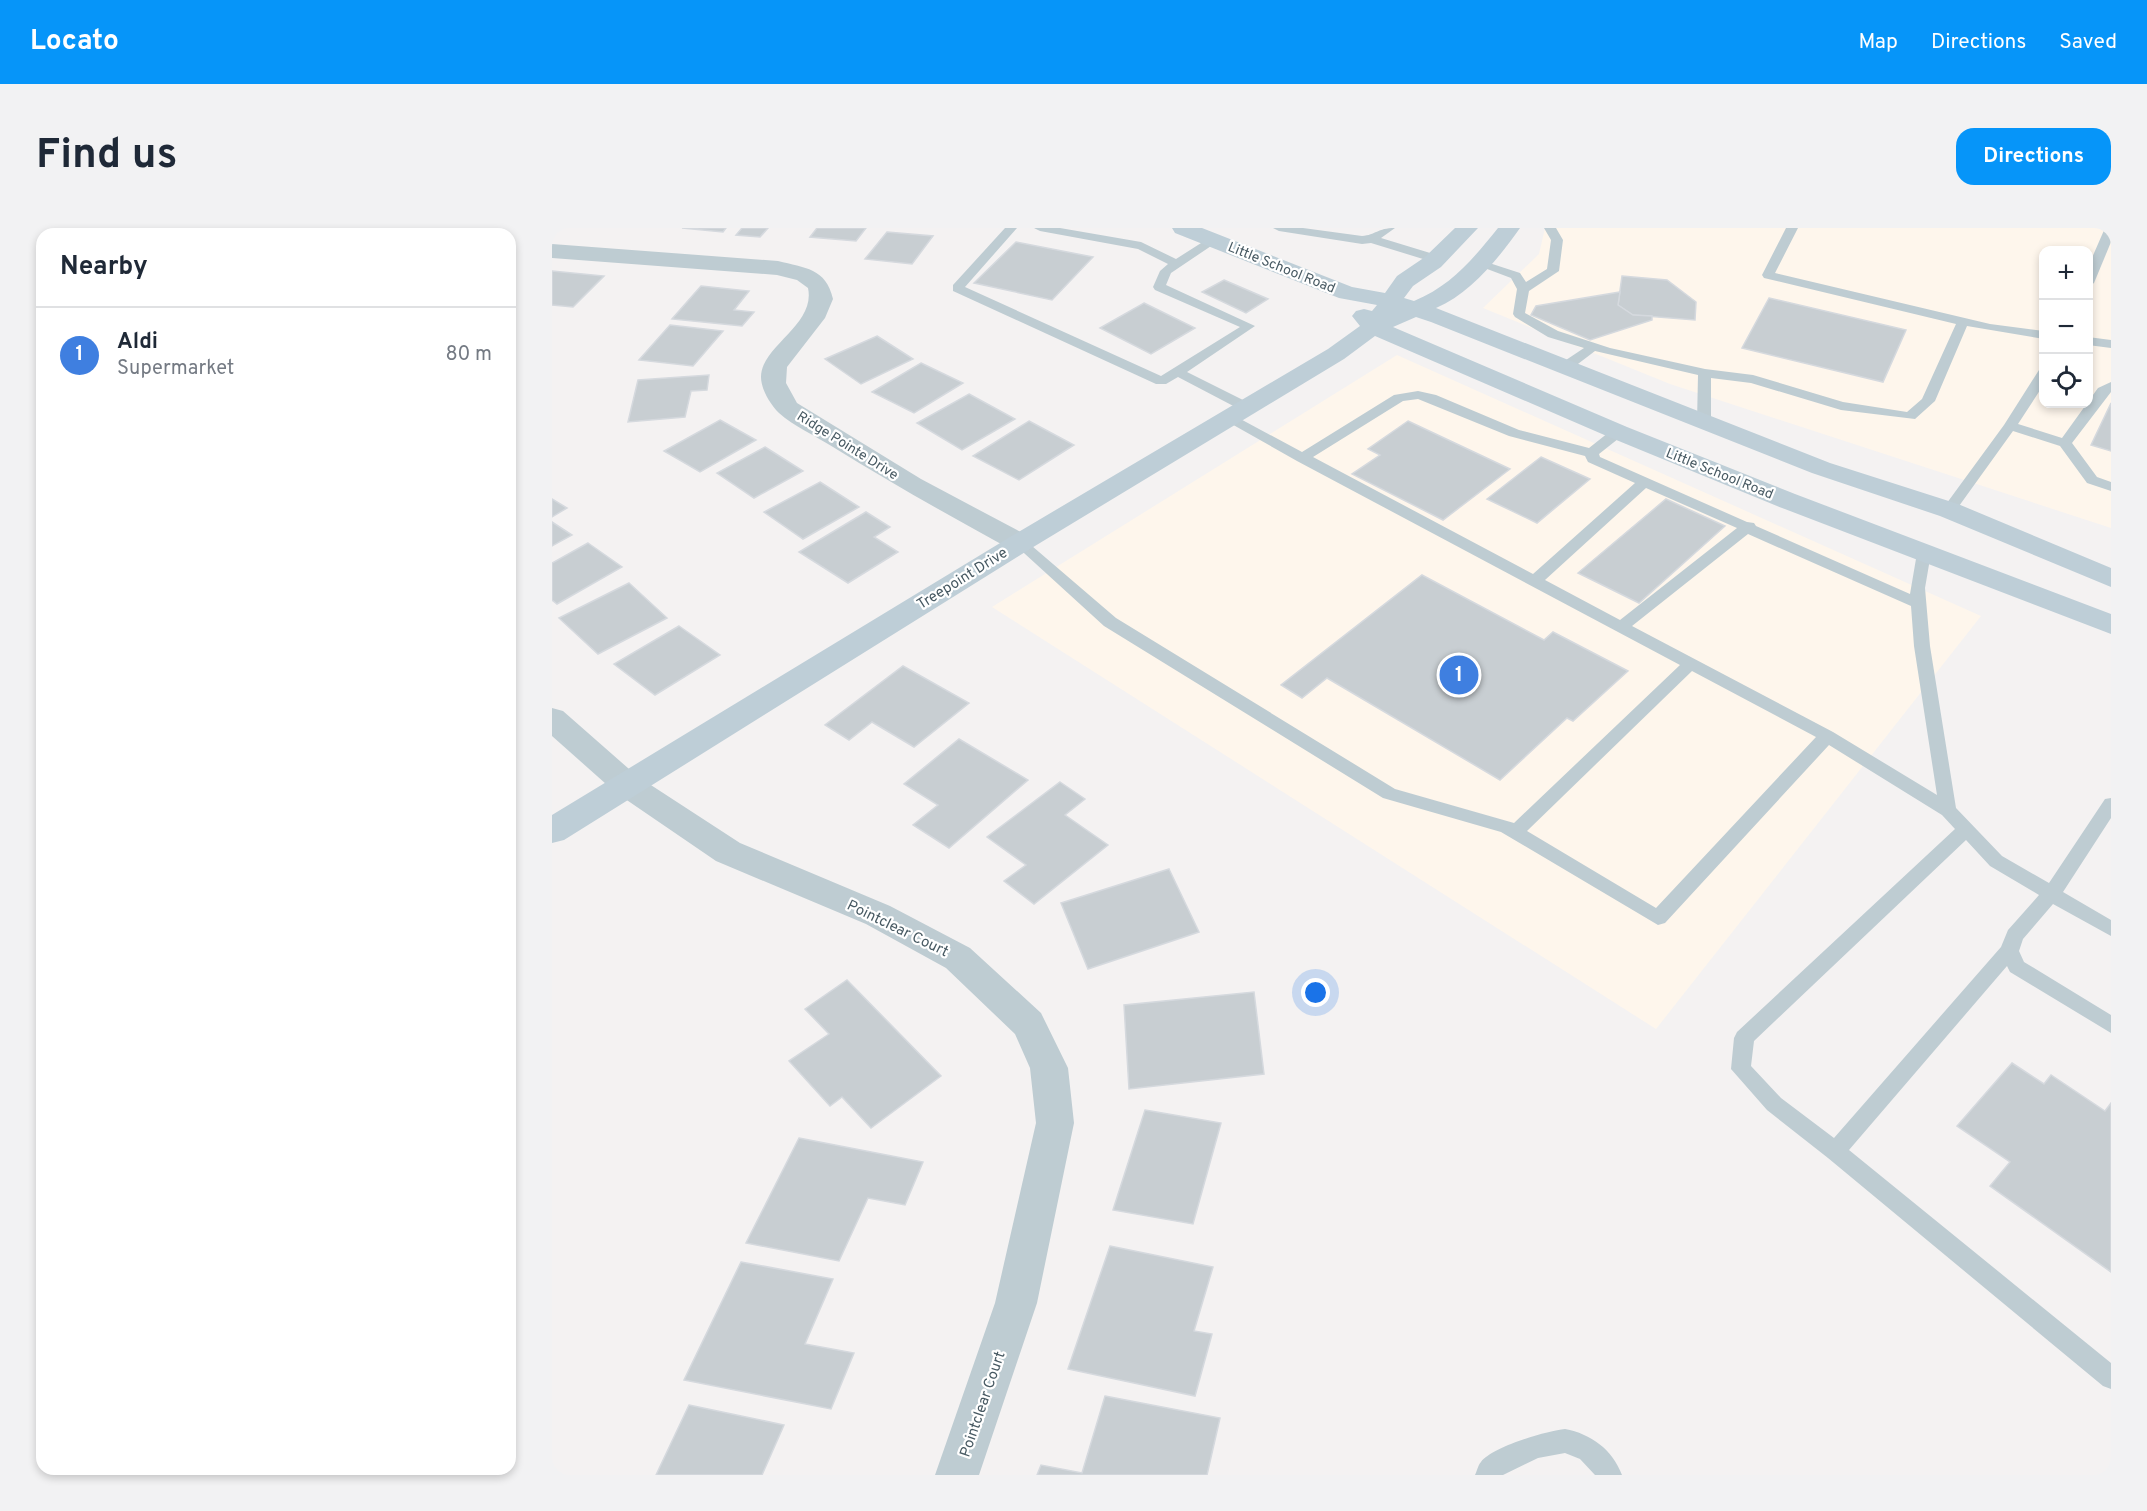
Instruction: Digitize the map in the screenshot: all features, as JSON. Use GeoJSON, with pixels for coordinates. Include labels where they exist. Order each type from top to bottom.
{"type":"FeatureCollection","features":[{"type":"Feature","properties":{"kind":"main road","name":"Little School Road"},"geometry":{"type":"LineString","coordinates":[[1184,228],[1347,293],[1416,308],[1821,468],[1949,510],[2111,578]]}},
{"type":"Feature","properties":{"kind":"main road","name":"Treepoint Drive"},"geometry":{"type":"LineString","coordinates":[[1373,327],[1405,281],[1436,259],[1467,228]]}},
{"type":"Feature","properties":{"kind":"main road","name":"Treepoint Drive"},"geometry":{"type":"LineString","coordinates":[[552,831],[1020,543],[1336,354],[1373,327],[1446,296],[1480,264],[1509,228]]}},
{"type":"Feature","properties":{"kind":"main road","name":"Little School Road"},"geometry":{"type":"LineString","coordinates":[[1347,293],[1373,327],[1618,432],[1786,500],[2111,625]]}},
{"type":"Feature","properties":{"kind":"main road"},"geometry":{"type":"LineString","coordinates":[[1690,460],[1785,480],[1913,522],[1930,522],[1949,510]]}},
{"type":"Feature","properties":{"kind":"main road"},"geometry":{"type":"LineString","coordinates":[[1924,553],[1936,547],[1955,543],[2000,553],[2111,603]]}},
{"type":"Feature","properties":{"kind":"street","name":"Ridge Pointe Drive"},"geometry":{"type":"LineString","coordinates":[[552,251],[778,268],[805,275],[819,285],[822,299],[813,318],[775,366],[772,375],[776,392],[788,408],[912,485],[1020,543]]}},
{"type":"Feature","properties":{"kind":"street","name":"Pointclear Court"},"geometry":{"type":"LineString","coordinates":[[552,719],[626,784],[728,852],[878,915],[958,958],[1028,1024],[1049,1068],[1055,1123],[1016,1303],[957,1475]]}},
{"type":"Feature","properties":{"kind":"lane"},"geometry":{"type":"LineString","coordinates":[[1011,228],[957,288],[1161,381],[1249,326],[1159,288],[1166,271],[1213,240]]}},
{"type":"Feature","properties":{"kind":"lane"},"geometry":{"type":"LineString","coordinates":[[1040,228],[1141,246],[1176,264]]}},
{"type":"Feature","properties":{"kind":"lane"},"geometry":{"type":"LineString","coordinates":[[1279,228],[1343,238],[1372,239],[1436,259]]}},
{"type":"Feature","properties":{"kind":"lane"},"geometry":{"type":"LineString","coordinates":[[1372,239],[1389,228]]}},
{"type":"Feature","properties":{"kind":"lane"},"geometry":{"type":"LineString","coordinates":[[1523,289],[1553,271],[1557,240],[1550,228]]}},
{"type":"Feature","properties":{"kind":"lane"},"geometry":{"type":"LineString","coordinates":[[1792,228],[1768,275],[1964,322],[2039,334]]}},
{"type":"Feature","properties":{"kind":"lane"},"geometry":{"type":"LineString","coordinates":[[2093,271],[2111,228]]}},
{"type":"Feature","properties":{"kind":"lane"},"geometry":{"type":"LineString","coordinates":[[1480,264],[1516,276],[1523,289],[1519,314],[1553,334],[1593,347],[1705,373],[1753,379],[1841,406],[1910,416],[1928,401],[1964,322]]}},
{"type":"Feature","properties":{"kind":"lane"},"geometry":{"type":"LineString","coordinates":[[2093,342],[2111,344]]}},
{"type":"Feature","properties":{"kind":"lane"},"geometry":{"type":"LineString","coordinates":[[1565,367],[1593,347]]}},
{"type":"Feature","properties":{"kind":"lane"},"geometry":{"type":"LineString","coordinates":[[1178,372],[1302,458],[1827,736],[1948,810],[1996,861],[2111,929]]}},
{"type":"Feature","properties":{"kind":"lane"},"geometry":{"type":"LineString","coordinates":[[1704,422],[1705,373]]}},
{"type":"Feature","properties":{"kind":"lane"},"geometry":{"type":"LineString","coordinates":[[1949,510],[2010,426],[2039,379]]}},
{"type":"Feature","properties":{"kind":"lane"},"geometry":{"type":"LineString","coordinates":[[2065,443],[2103,392],[2111,386]]}},
{"type":"Feature","properties":{"kind":"lane"},"geometry":{"type":"LineString","coordinates":[[1302,458],[1399,398],[1418,395],[1431,398],[1514,433],[1592,453]]}},
{"type":"Feature","properties":{"kind":"lane"},"geometry":{"type":"LineString","coordinates":[[2010,426],[2065,443],[2092,480],[2111,487]]}},
{"type":"Feature","properties":{"kind":"lane"},"geometry":{"type":"LineString","coordinates":[[1592,453],[1618,432]]}},
{"type":"Feature","properties":{"kind":"lane"},"geometry":{"type":"LineString","coordinates":[[1592,453],[1593,459],[1749,526],[1919,604]]}},
{"type":"Feature","properties":{"kind":"lane"},"geometry":{"type":"LineString","coordinates":[[1534,581],[1646,481]]}},
{"type":"Feature","properties":{"kind":"lane"},"geometry":{"type":"LineString","coordinates":[[1621,627],[1749,526]]}},
{"type":"Feature","properties":{"kind":"lane"},"geometry":{"type":"LineString","coordinates":[[1020,543],[1110,622],[1389,794],[1507,827],[1658,918],[1827,736]]}},
{"type":"Feature","properties":{"kind":"lane"},"geometry":{"type":"LineString","coordinates":[[1924,553],[1917,588],[1925,667],[1948,810]]}},
{"type":"Feature","properties":{"kind":"lane"},"geometry":{"type":"LineString","coordinates":[[1515,832],[1690,664]]}},
{"type":"Feature","properties":{"kind":"lane"},"geometry":{"type":"LineString","coordinates":[[1835,1151],[2009,951],[2015,934],[2052,893],[2111,804]]}},
{"type":"Feature","properties":{"kind":"lane"},"geometry":{"type":"LineString","coordinates":[[1966,829],[1744,1038],[1741,1069],[1774,1104],[1835,1151],[2111,1378]]}},
{"type":"Feature","properties":{"kind":"lane"},"geometry":{"type":"LineString","coordinates":[[2009,951],[2017,967],[2111,1025]]}},
{"type":"Feature","properties":{"kind":"lane"},"geometry":{"type":"LineString","coordinates":[[1487,1475],[1490,1469],[1533,1446],[1564,1441],[1588,1449],[1610,1475]]}},
{"type":"Feature","properties":{"kind":"shaded area"},"geometry":{"type":"Polygon","coordinates":[[[1545,228],[2111,228],[2111,528],[1670,384],[1483,308],[1539,254],[1545,228]]]}},
{"type":"Feature","properties":{"kind":"shaded area"},"geometry":{"type":"Polygon","coordinates":[[[1397,355],[1981,616],[1656,1029],[992,607],[1397,355]]]}},
{"type":"Feature","properties":{"kind":"building"},"geometry":{"type":"Polygon","coordinates":[[[682,228],[726,228],[723,232],[682,228]]]}},
{"type":"Feature","properties":{"kind":"building"},"geometry":{"type":"Polygon","coordinates":[[[742,228],[768,228],[760,237],[736,235],[742,228]]]}},
{"type":"Feature","properties":{"kind":"building"},"geometry":{"type":"Polygon","coordinates":[[[817,228],[866,228],[856,241],[810,237],[817,228]]]}},
{"type":"Feature","properties":{"kind":"building"},"geometry":{"type":"Polygon","coordinates":[[[887,232],[933,236],[912,264],[865,259],[887,232]]]}},
{"type":"Feature","properties":{"kind":"building"},"geometry":{"type":"Polygon","coordinates":[[[1016,242],[1093,257],[1052,300],[974,283],[1016,242]]]}},
{"type":"Feature","properties":{"kind":"building"},"geometry":{"type":"Polygon","coordinates":[[[552,271],[604,276],[573,307],[552,305],[552,271]]]}},
{"type":"Feature","properties":{"kind":"building"},"geometry":{"type":"Polygon","coordinates":[[[1622,276],[1667,280],[1696,302],[1695,320],[1633,315],[1618,305],[1622,276]]]}},
{"type":"Feature","properties":{"kind":"building"},"geometry":{"type":"Polygon","coordinates":[[[1224,280],[1268,299],[1246,313],[1202,292],[1224,280]]]}},
{"type":"Feature","properties":{"kind":"building"},"geometry":{"type":"Polygon","coordinates":[[[701,286],[749,291],[734,310],[754,312],[742,326],[672,319],[701,286]]]}},
{"type":"Feature","properties":{"kind":"building"},"geometry":{"type":"Polygon","coordinates":[[[1620,292],[1618,305],[1633,315],[1652,316],[1652,320],[1590,340],[1531,315],[1536,306],[1620,292]]]}},
{"type":"Feature","properties":{"kind":"building"},"geometry":{"type":"Polygon","coordinates":[[[1769,298],[1906,330],[1883,382],[1742,348],[1769,298]]]}},
{"type":"Feature","properties":{"kind":"building"},"geometry":{"type":"Polygon","coordinates":[[[1144,303],[1195,328],[1151,354],[1100,328],[1144,303]]]}},
{"type":"Feature","properties":{"kind":"building"},"geometry":{"type":"Polygon","coordinates":[[[670,325],[723,331],[693,366],[639,360],[670,325]]]}},
{"type":"Feature","properties":{"kind":"building"},"geometry":{"type":"Polygon","coordinates":[[[877,336],[913,359],[861,384],[825,359],[877,336]]]}},
{"type":"Feature","properties":{"kind":"building"},"geometry":{"type":"Polygon","coordinates":[[[921,363],[963,383],[914,413],[872,392],[921,363]]]}},
{"type":"Feature","properties":{"kind":"building"},"geometry":{"type":"Polygon","coordinates":[[[709,375],[707,390],[691,391],[685,417],[628,422],[638,380],[709,375]]]}},
{"type":"Feature","properties":{"kind":"building"},"geometry":{"type":"Polygon","coordinates":[[[969,394],[1015,419],[962,450],[917,423],[969,394]]]}},
{"type":"Feature","properties":{"kind":"building"},"geometry":{"type":"Polygon","coordinates":[[[2111,403],[2111,451],[2091,445],[2111,403]]]}},
{"type":"Feature","properties":{"kind":"building"},"geometry":{"type":"Polygon","coordinates":[[[720,420],[756,440],[700,472],[664,451],[720,420]]]}},
{"type":"Feature","properties":{"kind":"building"},"geometry":{"type":"Polygon","coordinates":[[[1029,421],[1074,445],[1019,480],[973,456],[1029,421]]]}},
{"type":"Feature","properties":{"kind":"building"},"geometry":{"type":"Polygon","coordinates":[[[1408,421],[1510,469],[1443,520],[1352,474],[1380,455],[1368,449],[1408,421]]]}},
{"type":"Feature","properties":{"kind":"building"},"geometry":{"type":"Polygon","coordinates":[[[765,447],[803,471],[754,498],[717,473],[765,447]]]}},
{"type":"Feature","properties":{"kind":"building"},"geometry":{"type":"Polygon","coordinates":[[[1541,457],[1590,479],[1537,523],[1487,499],[1541,457]]]}},
{"type":"Feature","properties":{"kind":"building"},"geometry":{"type":"Polygon","coordinates":[[[820,482],[859,507],[803,539],[764,512],[820,482]]]}},
{"type":"Feature","properties":{"kind":"building"},"geometry":{"type":"Polygon","coordinates":[[[552,499],[567,508],[552,517],[552,499]]]}},
{"type":"Feature","properties":{"kind":"building"},"geometry":{"type":"Polygon","coordinates":[[[1666,499],[1725,526],[1639,603],[1578,573],[1666,499]]]}},
{"type":"Feature","properties":{"kind":"building"},"geometry":{"type":"Polygon","coordinates":[[[866,512],[890,527],[874,537],[898,552],[848,583],[799,552],[866,512]]]}},
{"type":"Feature","properties":{"kind":"building"},"geometry":{"type":"Polygon","coordinates":[[[552,522],[572,535],[552,546],[552,522]]]}},
{"type":"Feature","properties":{"kind":"building"},"geometry":{"type":"Polygon","coordinates":[[[588,543],[622,567],[557,604],[552,600],[552,563],[588,543]]]}},
{"type":"Feature","properties":{"kind":"building"},"geometry":{"type":"Polygon","coordinates":[[[1422,575],[1544,640],[1553,632],[1628,671],[1573,721],[1567,718],[1500,780],[1327,678],[1302,698],[1281,685],[1422,575]]]}},
{"type":"Feature","properties":{"kind":"building"},"geometry":{"type":"Polygon","coordinates":[[[629,583],[667,618],[598,654],[559,618],[629,583]]]}},
{"type":"Feature","properties":{"kind":"building"},"geometry":{"type":"Polygon","coordinates":[[[679,626],[720,655],[655,695],[614,664],[679,626]]]}},
{"type":"Feature","properties":{"kind":"building"},"geometry":{"type":"Polygon","coordinates":[[[903,666],[969,703],[914,747],[872,722],[849,740],[825,725],[903,666]]]}},
{"type":"Feature","properties":{"kind":"building"},"geometry":{"type":"Polygon","coordinates":[[[959,739],[1028,780],[949,848],[913,825],[938,805],[904,784],[959,739]]]}},
{"type":"Feature","properties":{"kind":"building"},"geometry":{"type":"Polygon","coordinates":[[[1060,782],[1085,799],[1065,815],[1108,845],[1034,904],[1004,881],[1026,865],[987,837],[1060,782]]]}},
{"type":"Feature","properties":{"kind":"building"},"geometry":{"type":"Polygon","coordinates":[[[1169,869],[1199,932],[1088,969],[1061,903],[1169,869]]]}},
{"type":"Feature","properties":{"kind":"building"},"geometry":{"type":"Polygon","coordinates":[[[847,980],[941,1076],[871,1128],[842,1097],[830,1106],[789,1061],[829,1034],[805,1009],[847,980]]]}},
{"type":"Feature","properties":{"kind":"building"},"geometry":{"type":"Polygon","coordinates":[[[1254,992],[1264,1074],[1129,1089],[1124,1005],[1254,992]]]}},
{"type":"Feature","properties":{"kind":"building"},"geometry":{"type":"Polygon","coordinates":[[[2012,1063],[2044,1084],[2051,1075],[2105,1111],[2111,1103],[2111,1272],[1990,1186],[2010,1162],[1957,1126],[2012,1063]]]}},
{"type":"Feature","properties":{"kind":"building"},"geometry":{"type":"Polygon","coordinates":[[[1145,1110],[1221,1123],[1193,1224],[1113,1210],[1145,1110]]]}},
{"type":"Feature","properties":{"kind":"building"},"geometry":{"type":"Polygon","coordinates":[[[799,1138],[923,1162],[905,1205],[868,1198],[839,1261],[746,1243],[799,1138]]]}},
{"type":"Feature","properties":{"kind":"building"},"geometry":{"type":"Polygon","coordinates":[[[1110,1246],[1213,1267],[1194,1331],[1212,1334],[1195,1396],[1068,1369],[1110,1246]]]}},
{"type":"Feature","properties":{"kind":"building"},"geometry":{"type":"Polygon","coordinates":[[[741,1262],[833,1279],[805,1344],[854,1353],[831,1409],[684,1380],[741,1262]]]}},
{"type":"Feature","properties":{"kind":"building"},"geometry":{"type":"Polygon","coordinates":[[[1105,1396],[1220,1418],[1207,1475],[1037,1475],[1041,1465],[1082,1473],[1105,1396]]]}},
{"type":"Feature","properties":{"kind":"building"},"geometry":{"type":"Polygon","coordinates":[[[689,1405],[784,1425],[762,1475],[656,1475],[689,1405]]]}},
{"type":"Feature","properties":{"kind":"place","name":"Aldi"},"geometry":{"type":"Point","coordinates":[1459,675]}}]}
